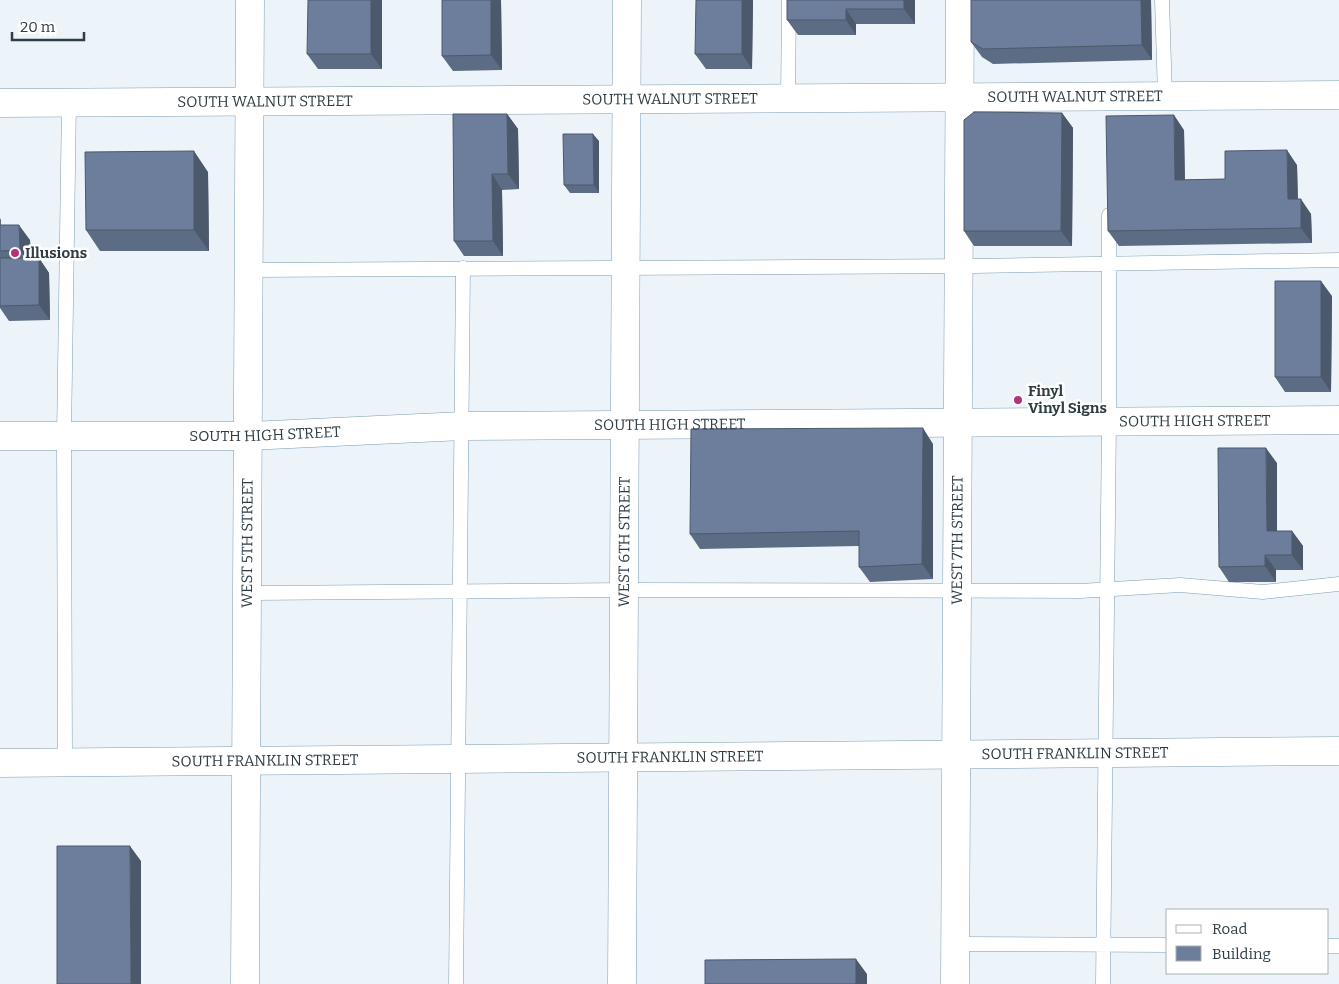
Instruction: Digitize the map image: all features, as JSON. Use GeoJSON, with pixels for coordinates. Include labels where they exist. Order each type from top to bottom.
{"type":"FeatureCollection","features":[{"type":"Feature","properties":{"kind":"street","name":"WEST 5TH STREET"},"geometry":{"type":"LineString","coordinates":[[245,984],[250,0]]}},
{"type":"Feature","properties":{"kind":"street","name":"WEST 6TH STREET"},"geometry":{"type":"LineString","coordinates":[[622,984],[627,0]]}},
{"type":"Feature","properties":{"kind":"street","name":"WEST 7TH STREET"},"geometry":{"type":"LineString","coordinates":[[955,984],[960,0]]}},
{"type":"Feature","properties":{"kind":"street","name":"SOUTH WALNUT STREET"},"geometry":{"type":"LineString","coordinates":[[0,103],[960,97],[1110,104],[1165,96],[1339,95]]}},
{"type":"Feature","properties":{"kind":"street","name":"SOUTH HIGH STREET"},"geometry":{"type":"LineString","coordinates":[[0,436],[249,436],[463,426],[1339,420]]}},
{"type":"Feature","properties":{"kind":"street","name":"SOUTH FRANKLIN STREET"},"geometry":{"type":"LineString","coordinates":[[0,763],[624,759],[1339,751]]}},
{"type":"Feature","properties":{"kind":"lane"},"geometry":{"type":"LineString","coordinates":[[788,99],[789,0]]}},
{"type":"Feature","properties":{"kind":"lane"},"geometry":{"type":"LineString","coordinates":[[1162,0],[1165,96]]}},
{"type":"Feature","properties":{"kind":"lane"},"geometry":{"type":"LineString","coordinates":[[65,763],[64,437],[69,102]]}},
{"type":"Feature","properties":{"kind":"lane"},"geometry":{"type":"LineString","coordinates":[[1103,984],[1109,422],[1109,206]]}},
{"type":"Feature","properties":{"kind":"lane"},"geometry":{"type":"LineString","coordinates":[[250,270],[959,266],[1339,260]]}},
{"type":"Feature","properties":{"kind":"lane"},"geometry":{"type":"LineString","coordinates":[[456,984],[463,426],[463,268]]}},
{"type":"Feature","properties":{"kind":"lane"},"geometry":{"type":"LineString","coordinates":[[248,593],[624,590],[958,591],[1107,589],[1180,585],[1263,592],[1339,584]]}},
{"type":"Feature","properties":{"kind":"lane"},"geometry":{"type":"LineString","coordinates":[[955,944],[1166,945]]}},
{"type":"Feature","properties":{"kind":"building"},"geometry":{"type":"Polygon","coordinates":[[[308,0],[371,0],[371,54],[307,54],[308,0]]]}},
{"type":"Feature","properties":{"kind":"building"},"geometry":{"type":"Polygon","coordinates":[[[442,0],[491,0],[491,55],[442,56],[442,0]]]}},
{"type":"Feature","properties":{"kind":"building"},"geometry":{"type":"Polygon","coordinates":[[[696,0],[742,0],[742,54],[695,54],[696,0]]]}},
{"type":"Feature","properties":{"kind":"building"},"geometry":{"type":"Polygon","coordinates":[[[787,0],[904,0],[904,9],[846,9],[846,20],[787,20],[787,0]]]}},
{"type":"Feature","properties":{"kind":"building"},"geometry":{"type":"Polygon","coordinates":[[[971,0],[1141,0],[1142,45],[983,49],[971,42],[971,0]]]}},
{"type":"Feature","properties":{"kind":"building"},"geometry":{"type":"Polygon","coordinates":[[[974,112],[1062,113],[1061,231],[964,231],[964,120],[974,112]]]}},
{"type":"Feature","properties":{"kind":"building"},"geometry":{"type":"Polygon","coordinates":[[[453,114],[507,114],[508,174],[492,174],[493,241],[454,241],[453,114]]]}},
{"type":"Feature","properties":{"kind":"building"},"geometry":{"type":"Polygon","coordinates":[[[1174,115],[1175,180],[1225,179],[1225,151],[1287,150],[1288,199],[1301,199],[1301,228],[1108,231],[1106,116],[1174,115]]]}},
{"type":"Feature","properties":{"kind":"building"},"geometry":{"type":"Polygon","coordinates":[[[563,134],[593,134],[594,185],[564,185],[563,134]]]}},
{"type":"Feature","properties":{"kind":"building"},"geometry":{"type":"Polygon","coordinates":[[[194,151],[194,230],[86,230],[85,152],[194,151]]]}},
{"type":"Feature","properties":{"kind":"building"},"geometry":{"type":"Polygon","coordinates":[[[0,225],[19,225],[20,250],[0,251],[0,225]]]}},
{"type":"Feature","properties":{"kind":"building"},"geometry":{"type":"Polygon","coordinates":[[[0,258],[39,258],[39,305],[0,306],[0,258]]]}},
{"type":"Feature","properties":{"kind":"building"},"geometry":{"type":"Polygon","coordinates":[[[1275,281],[1321,281],[1321,377],[1275,377],[1275,281]]]}},
{"type":"Feature","properties":{"kind":"building"},"geometry":{"type":"Polygon","coordinates":[[[923,428],[922,564],[859,567],[859,531],[690,534],[691,429],[923,428]]]}},
{"type":"Feature","properties":{"kind":"building"},"geometry":{"type":"Polygon","coordinates":[[[1218,448],[1266,448],[1267,531],[1292,531],[1292,555],[1265,555],[1265,566],[1219,567],[1218,448]]]}},
{"type":"Feature","properties":{"kind":"building"},"geometry":{"type":"Polygon","coordinates":[[[57,846],[130,846],[131,984],[57,984],[57,846]]]}},
{"type":"Feature","properties":{"kind":"building"},"geometry":{"type":"Polygon","coordinates":[[[856,959],[856,984],[705,984],[705,960],[856,959]]]}},
{"type":"Feature","properties":{"kind":"place","name":"Illusions"},"geometry":{"type":"Point","coordinates":[15,253]}},
{"type":"Feature","properties":{"kind":"place","name":"Finyl Vinyl Signs"},"geometry":{"type":"Point","coordinates":[1018,400]}}]}
